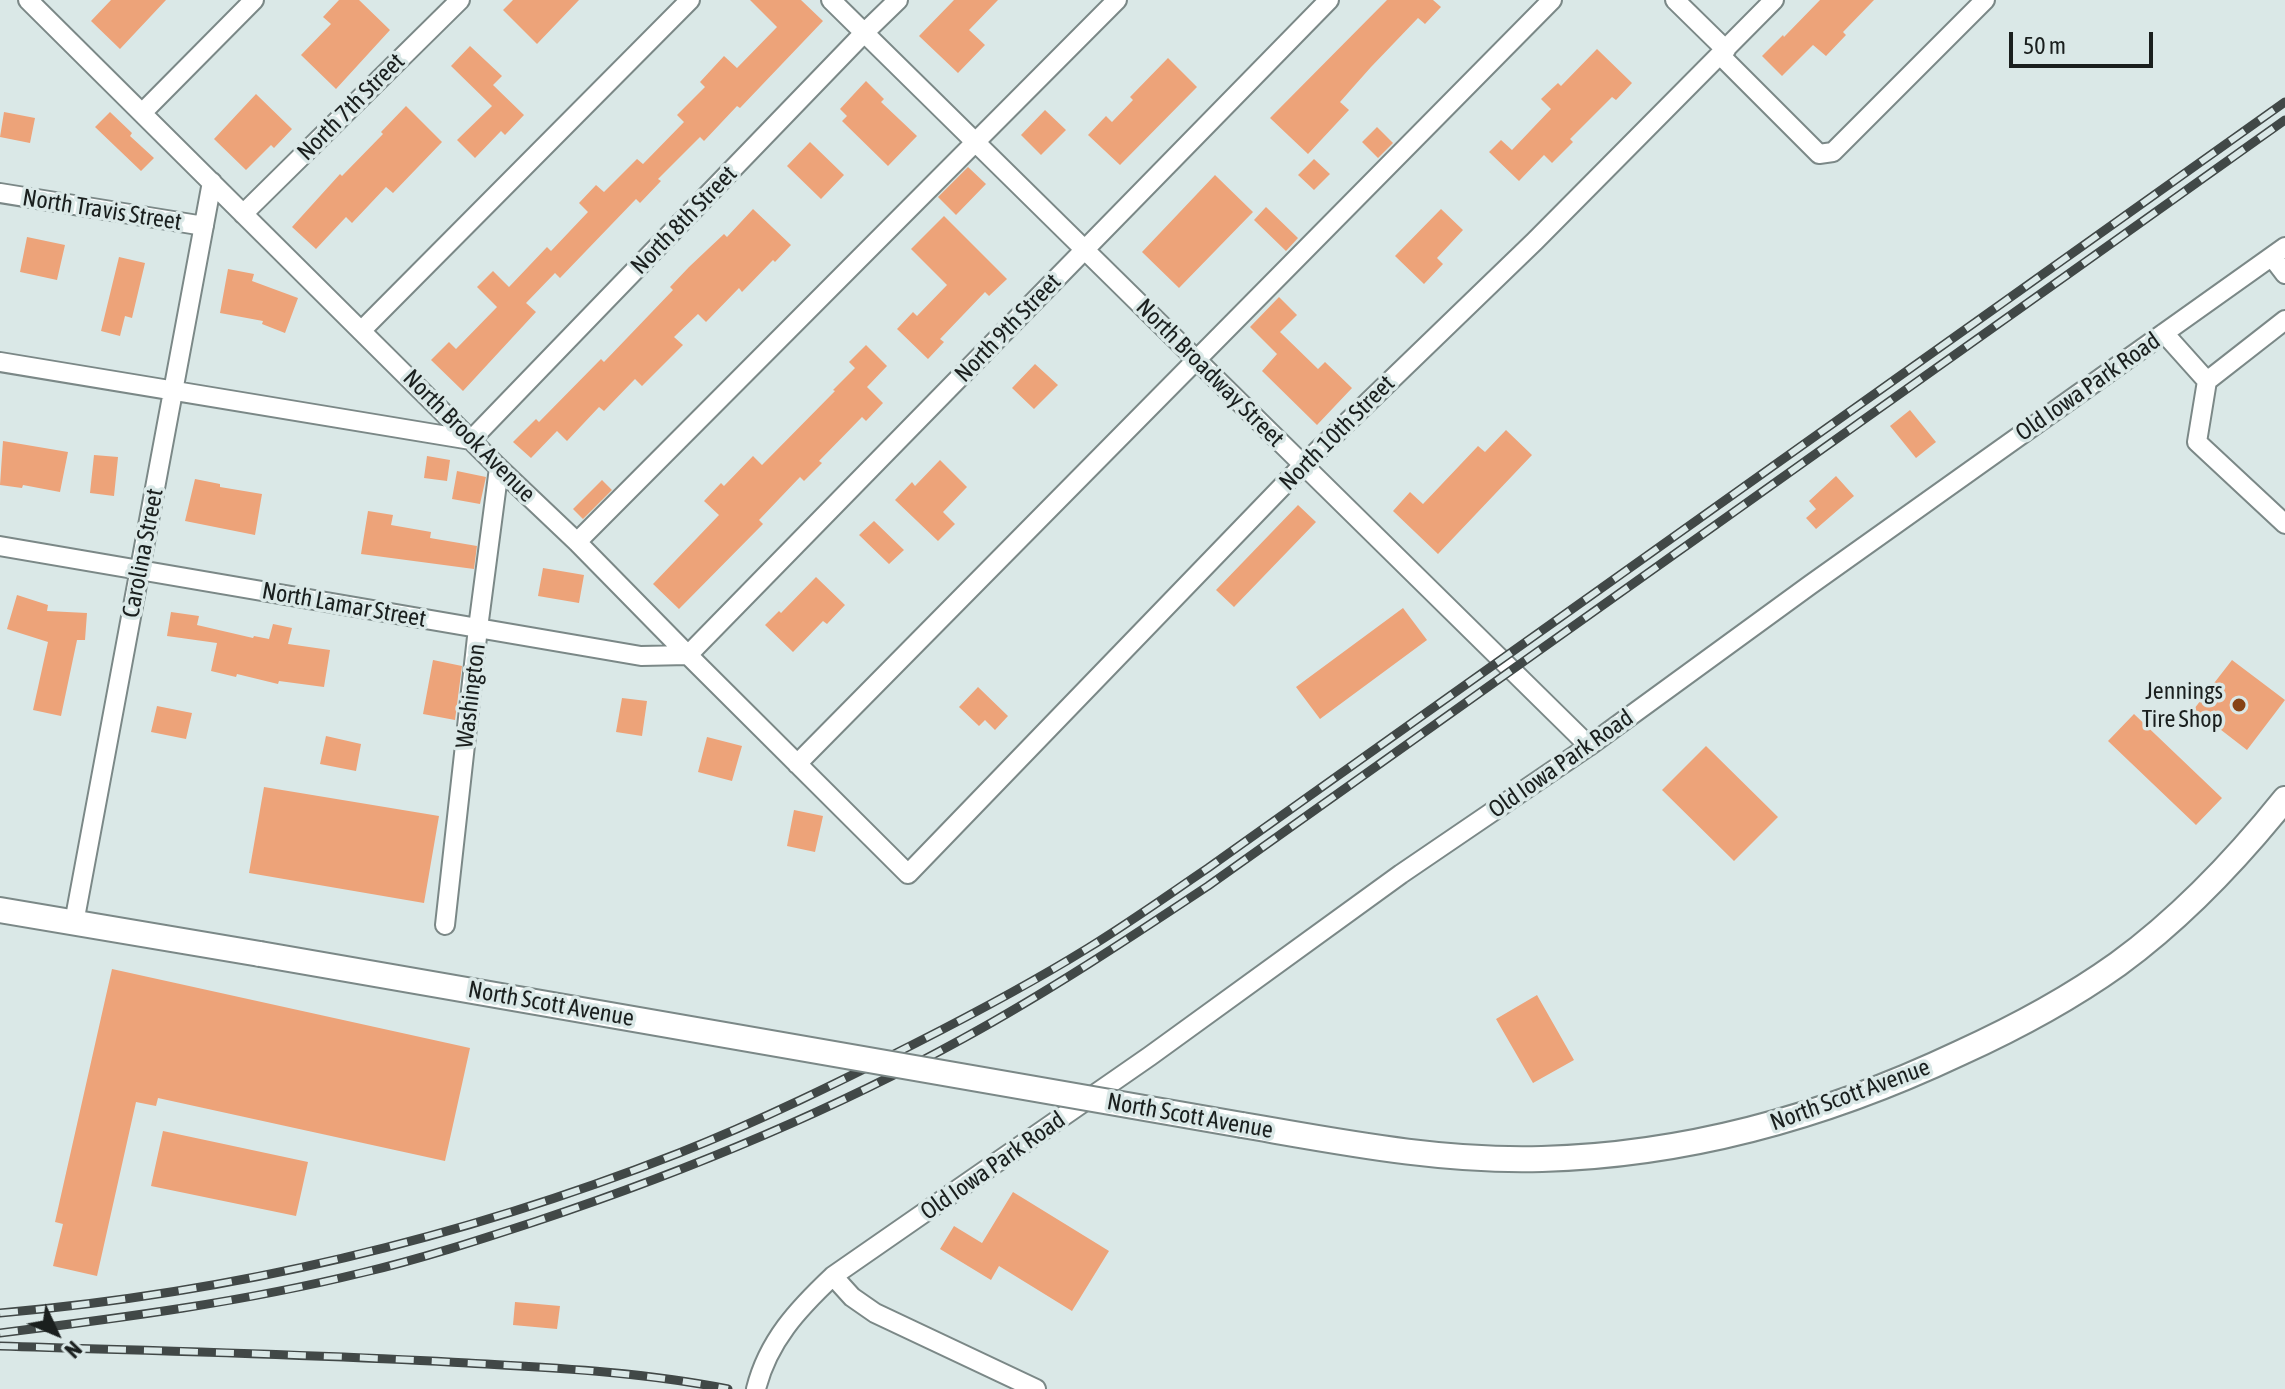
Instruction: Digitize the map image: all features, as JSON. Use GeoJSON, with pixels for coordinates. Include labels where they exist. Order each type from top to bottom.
{"type":"FeatureCollection","features":[{"type":"Feature","properties":{"kind":"main road","name":"North Scott Avenue"},"geometry":{"type":"LineString","coordinates":[[0,910],[1371,1147],[1445,1156],[1541,1159],[1610,1154],[1706,1140],[1775,1124],[1898,1082],[1999,1035],[2083,988],[2119,963],[2189,904],[2285,799]]}},
{"type":"Feature","properties":{"kind":"street"},"geometry":{"type":"LineString","coordinates":[[142,113],[254,0]]}},
{"type":"Feature","properties":{"kind":"street","name":"North 7th Street"},"geometry":{"type":"LineString","coordinates":[[243,214],[460,0]]}},
{"type":"Feature","properties":{"kind":"street"},"geometry":{"type":"LineString","coordinates":[[362,330],[690,0]]}},
{"type":"Feature","properties":{"kind":"street","name":"North Broadway Street"},"geometry":{"type":"LineString","coordinates":[[831,0],[1589,746]]}},
{"type":"Feature","properties":{"kind":"street","name":"North 8th Street"},"geometry":{"type":"LineString","coordinates":[[471,440],[898,0]]}},
{"type":"Feature","properties":{"kind":"street"},"geometry":{"type":"LineString","coordinates":[[577,542],[1117,0]]}},
{"type":"Feature","properties":{"kind":"street","name":"North 9th Street"},"geometry":{"type":"LineString","coordinates":[[688,655],[1329,0]]}},
{"type":"Feature","properties":{"kind":"street"},"geometry":{"type":"LineString","coordinates":[[797,764],[1552,0]]}},
{"type":"Feature","properties":{"kind":"street"},"geometry":{"type":"LineString","coordinates":[[1675,0],[1819,154],[1833,152],[1985,0]]}},
{"type":"Feature","properties":{"kind":"street","name":"North 10th Street"},"geometry":{"type":"LineString","coordinates":[[908,874],[1303,465],[1546,230],[1774,0]]}},
{"type":"Feature","properties":{"kind":"street","name":"North Brook Avenue"},"geometry":{"type":"LineString","coordinates":[[36,3],[243,214],[577,542],[908,874]]}},
{"type":"Feature","properties":{"kind":"street","name":"Carolina Street"},"geometry":{"type":"LineString","coordinates":[[74,923],[212,182]]}},
{"type":"Feature","properties":{"kind":"street","name":"North Travis Street"},"geometry":{"type":"LineString","coordinates":[[0,193],[204,226]]}},
{"type":"Feature","properties":{"kind":"street"},"geometry":{"type":"LineString","coordinates":[[2278,252],[2285,274]]}},
{"type":"Feature","properties":{"kind":"street","name":"Old Iowa Park Road"},"geometry":{"type":"LineString","coordinates":[[756,1389],[761,1370],[784,1327],[833,1276],[1150,1056],[1401,874],[1589,746],[2278,252]]}},
{"type":"Feature","properties":{"kind":"street"},"geometry":{"type":"LineString","coordinates":[[2285,320],[2207,381],[2197,442],[2285,524]]}},
{"type":"Feature","properties":{"kind":"street"},"geometry":{"type":"LineString","coordinates":[[2164,333],[2207,381]]}},
{"type":"Feature","properties":{"kind":"street"},"geometry":{"type":"LineString","coordinates":[[0,362],[471,440]]}},
{"type":"Feature","properties":{"kind":"street","name":"Washington"},"geometry":{"type":"LineString","coordinates":[[445,925],[499,468]]}},
{"type":"Feature","properties":{"kind":"street","name":"North Lamar Street"},"geometry":{"type":"LineString","coordinates":[[0,546],[641,656],[688,655]]}},
{"type":"Feature","properties":{"kind":"street"},"geometry":{"type":"LineString","coordinates":[[833,1276],[852,1297],[875,1313],[1036,1389]]}},
{"type":"Feature","properties":{"kind":"building"},"geometry":{"type":"Polygon","coordinates":[[[111,0],[166,0],[120,49],[91,21],[111,0]]]}},
{"type":"Feature","properties":{"kind":"building"},"geometry":{"type":"Polygon","coordinates":[[[339,0],[359,0],[390,30],[336,89],[301,55],[331,24],[323,17],[339,0]]]}},
{"type":"Feature","properties":{"kind":"building"},"geometry":{"type":"Polygon","coordinates":[[[513,0],[579,0],[537,44],[503,10],[513,0]]]}},
{"type":"Feature","properties":{"kind":"building"},"geometry":{"type":"Polygon","coordinates":[[[750,0],[801,0],[823,21],[740,108],[737,106],[704,141],[700,137],[658,179],[661,181],[640,203],[636,199],[560,278],[555,273],[526,303],[536,312],[463,391],[431,360],[449,342],[456,349],[497,307],[477,287],[493,271],[509,287],[547,247],[551,251],[588,212],[579,203],[596,185],[604,192],[637,159],[643,164],[684,122],[677,115],[705,87],[700,82],[724,56],[737,68],[777,27],[750,0]]]}},
{"type":"Feature","properties":{"kind":"building"},"geometry":{"type":"Polygon","coordinates":[[[954,0],[998,0],[969,30],[985,45],[958,73],[919,36],[954,0]]]}},
{"type":"Feature","properties":{"kind":"building"},"geometry":{"type":"Polygon","coordinates":[[[1387,0],[1433,0],[1441,7],[1425,24],[1418,18],[1371,67],[1340,102],[1349,110],[1308,154],[1270,118],[1387,0]]]}},
{"type":"Feature","properties":{"kind":"building"},"geometry":{"type":"Polygon","coordinates":[[[1820,0],[1874,0],[1843,32],[1846,35],[1826,56],[1813,45],[1782,76],[1762,56],[1820,0]]]}},
{"type":"Feature","properties":{"kind":"building"},"geometry":{"type":"Polygon","coordinates":[[[470,46],[502,76],[493,85],[524,115],[505,135],[501,131],[475,158],[457,140],[492,106],[451,66],[470,46]]]}},
{"type":"Feature","properties":{"kind":"building"},"geometry":{"type":"Polygon","coordinates":[[[1597,49],[1632,83],[1616,100],[1612,97],[1570,139],[1573,142],[1552,163],[1544,155],[1519,181],[1489,152],[1501,140],[1512,150],[1551,109],[1541,99],[1558,83],[1561,86],[1597,49]]]}},
{"type":"Feature","properties":{"kind":"building"},"geometry":{"type":"Polygon","coordinates":[[[1168,58],[1197,87],[1120,165],[1088,135],[1106,116],[1112,122],[1133,100],[1130,97],[1168,58]]]}},
{"type":"Feature","properties":{"kind":"building"},"geometry":{"type":"Polygon","coordinates":[[[866,81],[884,99],[881,102],[917,136],[888,166],[842,121],[847,116],[840,109],[866,81]]]}},
{"type":"Feature","properties":{"kind":"building"},"geometry":{"type":"Polygon","coordinates":[[[256,94],[292,129],[246,170],[214,139],[256,94]]]}},
{"type":"Feature","properties":{"kind":"building"},"geometry":{"type":"Polygon","coordinates":[[[406,106],[442,142],[393,193],[386,187],[352,223],[346,217],[316,249],[292,227],[340,174],[342,176],[383,134],[381,132],[406,106]]]}},
{"type":"Feature","properties":{"kind":"building"},"geometry":{"type":"Polygon","coordinates":[[[1045,110],[1066,130],[1041,155],[1021,135],[1045,110]]]}},
{"type":"Feature","properties":{"kind":"building"},"geometry":{"type":"Polygon","coordinates":[[[4,112],[35,118],[30,143],[0,137],[4,112]]]}},
{"type":"Feature","properties":{"kind":"building"},"geometry":{"type":"Polygon","coordinates":[[[110,112],[154,158],[141,171],[95,127],[110,112]]]}},
{"type":"Feature","properties":{"kind":"building"},"geometry":{"type":"Polygon","coordinates":[[[1377,127],[1393,143],[1378,158],[1362,142],[1377,127]]]}},
{"type":"Feature","properties":{"kind":"building"},"geometry":{"type":"Polygon","coordinates":[[[810,142],[844,175],[821,199],[787,166],[810,142]]]}},
{"type":"Feature","properties":{"kind":"building"},"geometry":{"type":"Polygon","coordinates":[[[1314,159],[1330,174],[1314,190],[1298,175],[1314,159]]]}},
{"type":"Feature","properties":{"kind":"building"},"geometry":{"type":"Polygon","coordinates":[[[968,167],[986,184],[956,215],[938,197],[968,167]]]}},
{"type":"Feature","properties":{"kind":"building"},"geometry":{"type":"Polygon","coordinates":[[[1215,175],[1253,212],[1179,288],[1142,252],[1215,175]]]}},
{"type":"Feature","properties":{"kind":"building"},"geometry":{"type":"Polygon","coordinates":[[[1266,207],[1298,238],[1286,251],[1254,220],[1266,207]]]}},
{"type":"Feature","properties":{"kind":"building"},"geometry":{"type":"Polygon","coordinates":[[[753,209],[791,245],[775,262],[773,260],[742,292],[739,288],[706,322],[698,314],[674,337],[683,345],[642,386],[635,379],[604,411],[599,407],[567,441],[557,431],[531,458],[513,442],[536,419],[539,422],[601,359],[604,362],[673,290],[670,287],[689,267],[724,234],[727,237],[753,209]]]}},
{"type":"Feature","properties":{"kind":"building"},"geometry":{"type":"Polygon","coordinates":[[[1441,209],[1463,230],[1437,258],[1443,264],[1424,284],[1395,256],[1441,209]]]}},
{"type":"Feature","properties":{"kind":"building"},"geometry":{"type":"Polygon","coordinates":[[[944,216],[1007,279],[989,296],[985,292],[940,339],[944,342],[928,359],[897,329],[913,312],[917,316],[947,285],[911,249],[944,216]]]}},
{"type":"Feature","properties":{"kind":"building"},"geometry":{"type":"Polygon","coordinates":[[[27,237],[65,245],[57,280],[20,272],[27,237]]]}},
{"type":"Feature","properties":{"kind":"building"},"geometry":{"type":"Polygon","coordinates":[[[119,257],[145,263],[132,318],[125,316],[120,336],[101,331],[119,257]]]}},
{"type":"Feature","properties":{"kind":"building"},"geometry":{"type":"Polygon","coordinates":[[[228,269],[254,274],[252,281],[298,298],[285,333],[262,324],[263,321],[220,313],[228,269]]]}},
{"type":"Feature","properties":{"kind":"building"},"geometry":{"type":"Polygon","coordinates":[[[1279,297],[1297,315],[1280,332],[1318,369],[1325,362],[1352,388],[1317,425],[1262,371],[1277,354],[1250,327],[1279,297]]]}},
{"type":"Feature","properties":{"kind":"building"},"geometry":{"type":"Polygon","coordinates":[[[866,345],[887,366],[867,387],[883,403],[866,421],[862,417],[804,481],[800,477],[759,520],[763,524],[679,609],[653,584],[719,515],[704,501],[721,483],[724,486],[753,456],[762,465],[855,368],[849,362],[866,345]]]}},
{"type":"Feature","properties":{"kind":"building"},"geometry":{"type":"Polygon","coordinates":[[[1035,364],[1058,385],[1034,409],[1012,388],[1035,364]]]}},
{"type":"Feature","properties":{"kind":"building"},"geometry":{"type":"Polygon","coordinates":[[[1910,410],[1936,442],[1916,458],[1890,426],[1910,410]]]}},
{"type":"Feature","properties":{"kind":"building"},"geometry":{"type":"Polygon","coordinates":[[[1506,430],[1532,455],[1438,554],[1393,511],[1410,492],[1423,504],[1478,446],[1485,452],[1506,430]]]}},
{"type":"Feature","properties":{"kind":"building"},"geometry":{"type":"Polygon","coordinates":[[[3,441],[68,452],[60,492],[23,485],[22,488],[0,485],[3,441]]]}},
{"type":"Feature","properties":{"kind":"building"},"geometry":{"type":"Polygon","coordinates":[[[94,455],[118,457],[114,496],[90,493],[94,455]]]}},
{"type":"Feature","properties":{"kind":"building"},"geometry":{"type":"Polygon","coordinates":[[[427,456],[450,460],[447,481],[424,478],[427,456]]]}},
{"type":"Feature","properties":{"kind":"building"},"geometry":{"type":"Polygon","coordinates":[[[940,460],[967,487],[943,512],[955,524],[938,541],[895,500],[912,482],[915,486],[940,460]]]}},
{"type":"Feature","properties":{"kind":"building"},"geometry":{"type":"Polygon","coordinates":[[[457,471],[486,477],[480,504],[452,499],[457,471]]]}},
{"type":"Feature","properties":{"kind":"building"},"geometry":{"type":"Polygon","coordinates":[[[1836,476],[1854,496],[1816,529],[1806,518],[1816,509],[1809,501],[1836,476]]]}},
{"type":"Feature","properties":{"kind":"building"},"geometry":{"type":"Polygon","coordinates":[[[195,479],[262,494],[255,535],[185,521],[195,479]]]}},
{"type":"Feature","properties":{"kind":"building"},"geometry":{"type":"Polygon","coordinates":[[[602,480],[612,490],[583,519],[573,509],[602,480]]]}},
{"type":"Feature","properties":{"kind":"building"},"geometry":{"type":"Polygon","coordinates":[[[1298,505],[1316,522],[1234,607],[1216,590],[1298,505]]]}},
{"type":"Feature","properties":{"kind":"building"},"geometry":{"type":"Polygon","coordinates":[[[368,511],[393,515],[391,525],[431,532],[430,538],[477,546],[474,569],[361,554],[368,511]]]}},
{"type":"Feature","properties":{"kind":"building"},"geometry":{"type":"Polygon","coordinates":[[[874,521],[904,550],[889,564],[859,535],[874,521]]]}},
{"type":"Feature","properties":{"kind":"building"},"geometry":{"type":"Polygon","coordinates":[[[543,568],[584,575],[579,603],[538,596],[543,568]]]}},
{"type":"Feature","properties":{"kind":"building"},"geometry":{"type":"Polygon","coordinates":[[[816,577],[845,605],[827,624],[823,621],[793,652],[765,625],[816,577]]]}},
{"type":"Feature","properties":{"kind":"building"},"geometry":{"type":"Polygon","coordinates":[[[17,595],[48,605],[47,611],[87,613],[85,640],[77,640],[61,716],[33,710],[48,642],[7,629],[17,595]]]}},
{"type":"Feature","properties":{"kind":"building"},"geometry":{"type":"Polygon","coordinates":[[[1403,608],[1427,640],[1320,719],[1296,687],[1403,608]]]}},
{"type":"Feature","properties":{"kind":"building"},"geometry":{"type":"Polygon","coordinates":[[[171,612],[199,616],[197,625],[253,638],[269,639],[273,624],[292,628],[288,644],[330,650],[324,687],[279,681],[278,684],[211,671],[217,643],[167,636],[171,612]]]}},
{"type":"Feature","properties":{"kind":"building"},"geometry":{"type":"Polygon","coordinates":[[[433,660],[462,666],[455,720],[423,714],[433,660]]]}},
{"type":"Feature","properties":{"kind":"building","name":"Jennings Tire Shop"},"geometry":{"type":"Polygon","coordinates":[[[2232,660],[2285,700],[2247,750],[2194,709],[2232,660]]]}},
{"type":"Feature","properties":{"kind":"building"},"geometry":{"type":"Polygon","coordinates":[[[978,687],[1008,716],[995,730],[985,720],[979,726],[959,707],[978,687]]]}},
{"type":"Feature","properties":{"kind":"building"},"geometry":{"type":"Polygon","coordinates":[[[622,698],[647,701],[642,736],[616,732],[622,698]]]}},
{"type":"Feature","properties":{"kind":"building"},"geometry":{"type":"Polygon","coordinates":[[[157,706],[192,713],[186,739],[151,732],[157,706]]]}},
{"type":"Feature","properties":{"kind":"building"},"geometry":{"type":"Polygon","coordinates":[[[2134,714],[2222,798],[2196,825],[2108,741],[2134,714]]]}},
{"type":"Feature","properties":{"kind":"building"},"geometry":{"type":"Polygon","coordinates":[[[326,736],[361,744],[356,771],[320,764],[326,736]]]}},
{"type":"Feature","properties":{"kind":"building"},"geometry":{"type":"Polygon","coordinates":[[[707,737],[742,746],[732,781],[698,772],[707,737]]]}},
{"type":"Feature","properties":{"kind":"building"},"geometry":{"type":"Polygon","coordinates":[[[1706,746],[1778,817],[1734,861],[1662,790],[1706,746]]]}},
{"type":"Feature","properties":{"kind":"building"},"geometry":{"type":"Polygon","coordinates":[[[264,787],[439,816],[424,903],[249,873],[264,787]]]}},
{"type":"Feature","properties":{"kind":"building"},"geometry":{"type":"Polygon","coordinates":[[[794,810],[823,816],[815,852],[787,846],[794,810]]]}},
{"type":"Feature","properties":{"kind":"building"},"geometry":{"type":"Polygon","coordinates":[[[112,969],[470,1048],[445,1161],[158,1098],[156,1106],[136,1102],[97,1276],[53,1266],[63,1224],[55,1222],[112,969]]]}},
{"type":"Feature","properties":{"kind":"building"},"geometry":{"type":"Polygon","coordinates":[[[1537,995],[1574,1060],[1533,1083],[1496,1019],[1537,995]]]}},
{"type":"Feature","properties":{"kind":"building"},"geometry":{"type":"Polygon","coordinates":[[[163,1131],[308,1162],[296,1216],[151,1186],[163,1131]]]}},
{"type":"Feature","properties":{"kind":"building"},"geometry":{"type":"Polygon","coordinates":[[[1013,1192],[1109,1251],[1072,1311],[999,1266],[991,1280],[940,1249],[954,1226],[982,1243],[1013,1192]]]}},
{"type":"Feature","properties":{"kind":"building"},"geometry":{"type":"Polygon","coordinates":[[[515,1302],[560,1306],[557,1329],[513,1325],[515,1302]]]}},
{"type":"Feature","properties":{"kind":"railway"},"geometry":{"type":"LineString","coordinates":[[0,1313],[173,1292],[260,1276],[430,1236],[514,1211],[679,1153],[739,1128],[982,1009],[1103,938],[1208,868],[2285,102]]}},
{"type":"Feature","properties":{"kind":"railway"},"geometry":{"type":"LineString","coordinates":[[0,1333],[227,1301],[383,1268],[428,1255],[592,1202],[701,1161],[808,1116],[913,1065],[1057,984],[1208,886],[2285,120]]}},
{"type":"Feature","properties":{"kind":"railway"},"geometry":{"type":"LineString","coordinates":[[0,1346],[351,1357],[533,1367],[631,1375],[728,1389]]}},
{"type":"Feature","properties":{"kind":"place","name":"Jennings Tire Shop"},"geometry":{"type":"Point","coordinates":[2239,705]}}]}
